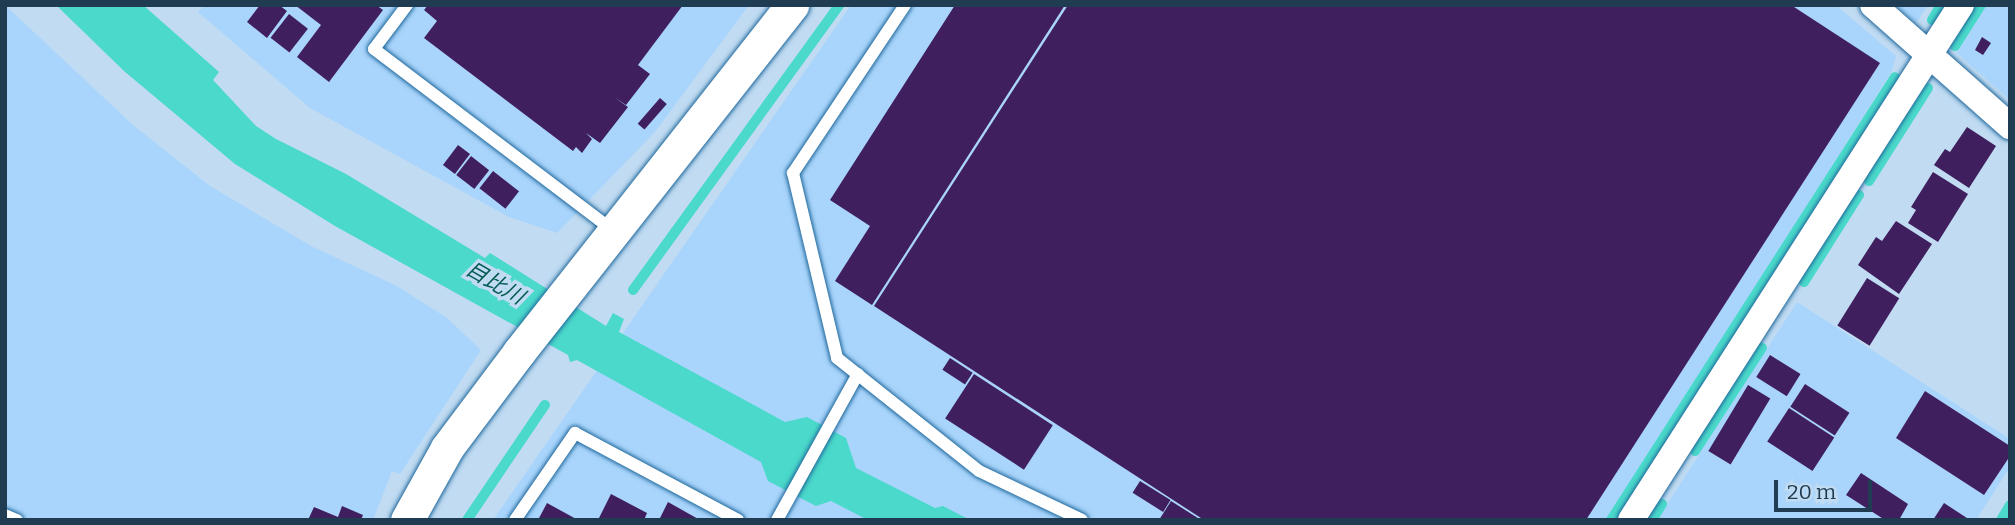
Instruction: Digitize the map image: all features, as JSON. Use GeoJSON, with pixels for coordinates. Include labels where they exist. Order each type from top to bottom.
{"type":"FeatureCollection","features":[{"type":"Feature","properties":{"kind":"street"},"geometry":{"type":"LineString","coordinates":[[407,520],[447,447],[792,5]]}},
{"type":"Feature","properties":{"kind":"street"},"geometry":{"type":"LineString","coordinates":[[1873,5],[2010,126]]}},
{"type":"Feature","properties":{"kind":"street"},"geometry":{"type":"LineString","coordinates":[[1631,520],[1961,5]]}},
{"type":"Feature","properties":{"kind":"lane"},"geometry":{"type":"LineString","coordinates":[[407,5],[374,48],[615,233]]}},
{"type":"Feature","properties":{"kind":"lane"},"geometry":{"type":"LineString","coordinates":[[905,5],[793,173],[837,358],[979,471],[1082,520]]}},
{"type":"Feature","properties":{"kind":"lane"},"geometry":{"type":"LineString","coordinates":[[777,520],[858,374]]}},
{"type":"Feature","properties":{"kind":"lane"},"geometry":{"type":"LineString","coordinates":[[515,520],[575,433],[738,520]]}},
{"type":"Feature","properties":{"kind":"lane"},"geometry":{"type":"LineString","coordinates":[[5,515],[17,520]]}},
{"type":"Feature","properties":{"kind":"shaded area"},"geometry":{"type":"Polygon","coordinates":[[[5,5],[133,125],[210,186],[311,246],[397,286],[447,318],[481,350],[400,474],[392,471],[373,520],[5,520],[5,5]]]}},
{"type":"Feature","properties":{"kind":"shaded area"},"geometry":{"type":"Polygon","coordinates":[[[204,5],[749,5],[655,132],[557,233],[509,217],[310,108],[198,12],[204,5]]]}},
{"type":"Feature","properties":{"kind":"shaded area"},"geometry":{"type":"Polygon","coordinates":[[[851,5],[1836,5],[1896,56],[1892,71],[1608,520],[493,520],[851,5]]]}},
{"type":"Feature","properties":{"kind":"shaded area"},"geometry":{"type":"Polygon","coordinates":[[[1896,5],[1928,5],[1916,23],[1896,5]]]}},
{"type":"Feature","properties":{"kind":"shaded area"},"geometry":{"type":"Polygon","coordinates":[[[1987,5],[2010,5],[2010,100],[1957,53],[1987,5]]]}},
{"type":"Feature","properties":{"kind":"shaded area"},"geometry":{"type":"Polygon","coordinates":[[[1797,302],[2010,439],[2010,467],[1976,520],[1657,520],[1797,302]]]}},
{"type":"Feature","properties":{"kind":"water","name":"目比川"},"geometry":{"type":"Polygon","coordinates":[[[56,5],[143,5],[219,72],[213,80],[256,126],[276,139],[346,174],[485,258],[490,253],[606,326],[613,313],[624,319],[619,332],[785,422],[807,417],[846,438],[856,468],[935,508],[943,506],[970,520],[868,520],[831,501],[816,506],[768,481],[761,462],[577,360],[570,362],[568,355],[335,226],[235,164],[124,71],[56,5]]]}},
{"type":"Feature","properties":{"kind":"building"},"geometry":{"type":"Polygon","coordinates":[[[260,5],[279,5],[287,11],[267,38],[247,22],[260,5]]]}},
{"type":"Feature","properties":{"kind":"building"},"geometry":{"type":"Polygon","coordinates":[[[295,5],[376,5],[383,10],[329,82],[297,57],[321,25],[295,5]]]}},
{"type":"Feature","properties":{"kind":"building"},"geometry":{"type":"Polygon","coordinates":[[[428,5],[683,5],[638,65],[650,74],[626,105],[614,97],[628,107],[600,143],[586,133],[592,139],[582,153],[576,147],[573,151],[424,38],[437,21],[424,10],[428,5]]]}},
{"type":"Feature","properties":{"kind":"building"},"geometry":{"type":"Polygon","coordinates":[[[955,5],[1065,5],[872,305],[835,281],[870,226],[830,200],[955,5]]]}},
{"type":"Feature","properties":{"kind":"building"},"geometry":{"type":"Polygon","coordinates":[[[1068,5],[1791,5],[1880,63],[1586,520],[1204,520],[874,306],[1068,5]]]}},
{"type":"Feature","properties":{"kind":"building"},"geometry":{"type":"Polygon","coordinates":[[[289,14],[308,29],[289,52],[271,38],[289,14]]]}},
{"type":"Feature","properties":{"kind":"building"},"geometry":{"type":"Polygon","coordinates":[[[1982,37],[1991,43],[1983,55],[1975,50],[1982,37]]]}},
{"type":"Feature","properties":{"kind":"building"},"geometry":{"type":"Polygon","coordinates":[[[660,98],[667,104],[644,130],[638,124],[660,98]]]}},
{"type":"Feature","properties":{"kind":"building"},"geometry":{"type":"Polygon","coordinates":[[[1967,127],[1996,146],[1969,188],[1934,165],[1945,149],[1950,152],[1967,127]]]}},
{"type":"Feature","properties":{"kind":"building"},"geometry":{"type":"Polygon","coordinates":[[[458,145],[470,154],[455,174],[443,165],[458,145]]]}},
{"type":"Feature","properties":{"kind":"building"},"geometry":{"type":"Polygon","coordinates":[[[471,156],[489,170],[474,189],[456,175],[471,156]]]}},
{"type":"Feature","properties":{"kind":"building"},"geometry":{"type":"Polygon","coordinates":[[[493,171],[519,191],[505,209],[479,188],[493,171]]]}},
{"type":"Feature","properties":{"kind":"building"},"geometry":{"type":"Polygon","coordinates":[[[1933,172],[1968,194],[1938,242],[1908,223],[1916,210],[1911,207],[1933,172]]]}},
{"type":"Feature","properties":{"kind":"building"},"geometry":{"type":"Polygon","coordinates":[[[1896,221],[1932,244],[1899,294],[1858,265],[1876,237],[1882,241],[1896,221]]]}},
{"type":"Feature","properties":{"kind":"building"},"geometry":{"type":"Polygon","coordinates":[[[1867,278],[1899,298],[1870,346],[1837,325],[1867,278]]]}},
{"type":"Feature","properties":{"kind":"building"},"geometry":{"type":"Polygon","coordinates":[[[1770,355],[1801,374],[1787,396],[1756,377],[1770,355]]]}},
{"type":"Feature","properties":{"kind":"building"},"geometry":{"type":"Polygon","coordinates":[[[950,358],[973,373],[965,384],[942,370],[950,358]]]}},
{"type":"Feature","properties":{"kind":"building"},"geometry":{"type":"Polygon","coordinates":[[[974,374],[1053,425],[1024,470],[945,418],[974,374]]]}},
{"type":"Feature","properties":{"kind":"building"},"geometry":{"type":"Polygon","coordinates":[[[1805,384],[1849,413],[1835,436],[1790,407],[1805,384]]]}},
{"type":"Feature","properties":{"kind":"building"},"geometry":{"type":"Polygon","coordinates":[[[1748,385],[1770,398],[1731,464],[1708,451],[1748,385]]]}},
{"type":"Feature","properties":{"kind":"building"},"geometry":{"type":"Polygon","coordinates":[[[1925,391],[2010,446],[2010,456],[1984,495],[1896,438],[1925,391]]]}},
{"type":"Feature","properties":{"kind":"building"},"geometry":{"type":"Polygon","coordinates":[[[1789,408],[1834,437],[1813,471],[1767,442],[1789,408]]]}},
{"type":"Feature","properties":{"kind":"building"},"geometry":{"type":"Polygon","coordinates":[[[1861,473],[1908,504],[1899,520],[1885,520],[1846,495],[1861,473]]]}},
{"type":"Feature","properties":{"kind":"building"},"geometry":{"type":"Polygon","coordinates":[[[1140,481],[1171,500],[1163,512],[1133,493],[1140,481]]]}},
{"type":"Feature","properties":{"kind":"building"},"geometry":{"type":"Polygon","coordinates":[[[611,494],[647,513],[644,520],[598,520],[611,494]]]}},
{"type":"Feature","properties":{"kind":"building"},"geometry":{"type":"Polygon","coordinates":[[[1171,501],[1201,520],[1159,520],[1171,501]]]}},
{"type":"Feature","properties":{"kind":"building"},"geometry":{"type":"Polygon","coordinates":[[[668,502],[700,520],[659,520],[668,502]]]}},
{"type":"Feature","properties":{"kind":"building"},"geometry":{"type":"Polygon","coordinates":[[[547,503],[578,520],[538,520],[547,503]]]}},
{"type":"Feature","properties":{"kind":"building"},"geometry":{"type":"Polygon","coordinates":[[[1944,503],[1970,520],[1933,520],[1944,503]]]}},
{"type":"Feature","properties":{"kind":"building"},"geometry":{"type":"Polygon","coordinates":[[[342,506],[363,515],[361,520],[308,520],[314,507],[338,517],[342,506]]]}},
{"type":"Feature","properties":{"kind":"waterway"},"geometry":{"type":"LineString","coordinates":[[633,290],[839,5]]}},
{"type":"Feature","properties":{"kind":"waterway"},"geometry":{"type":"LineString","coordinates":[[1932,20],[1941,5]]}},
{"type":"Feature","properties":{"kind":"waterway"},"geometry":{"type":"LineString","coordinates":[[1955,46],[1981,5]]}},
{"type":"Feature","properties":{"kind":"waterway"},"geometry":{"type":"LineString","coordinates":[[1611,520],[1895,77]]}},
{"type":"Feature","properties":{"kind":"waterway"},"geometry":{"type":"LineString","coordinates":[[1869,181],[1928,88]]}},
{"type":"Feature","properties":{"kind":"waterway"},"geometry":{"type":"LineString","coordinates":[[1804,282],[1859,195]]}},
{"type":"Feature","properties":{"kind":"waterway"},"geometry":{"type":"LineString","coordinates":[[1695,451],[1762,348]]}},
{"type":"Feature","properties":{"kind":"waterway"},"geometry":{"type":"LineString","coordinates":[[467,520],[545,405]]}},
{"type":"Feature","properties":{"kind":"waterway"},"geometry":{"type":"LineString","coordinates":[[1652,520],[1662,504]]}},
{"type":"Feature","properties":{"kind":"waterway"},"geometry":{"type":"LineString","coordinates":[[2001,520],[2010,505]]}}]}
